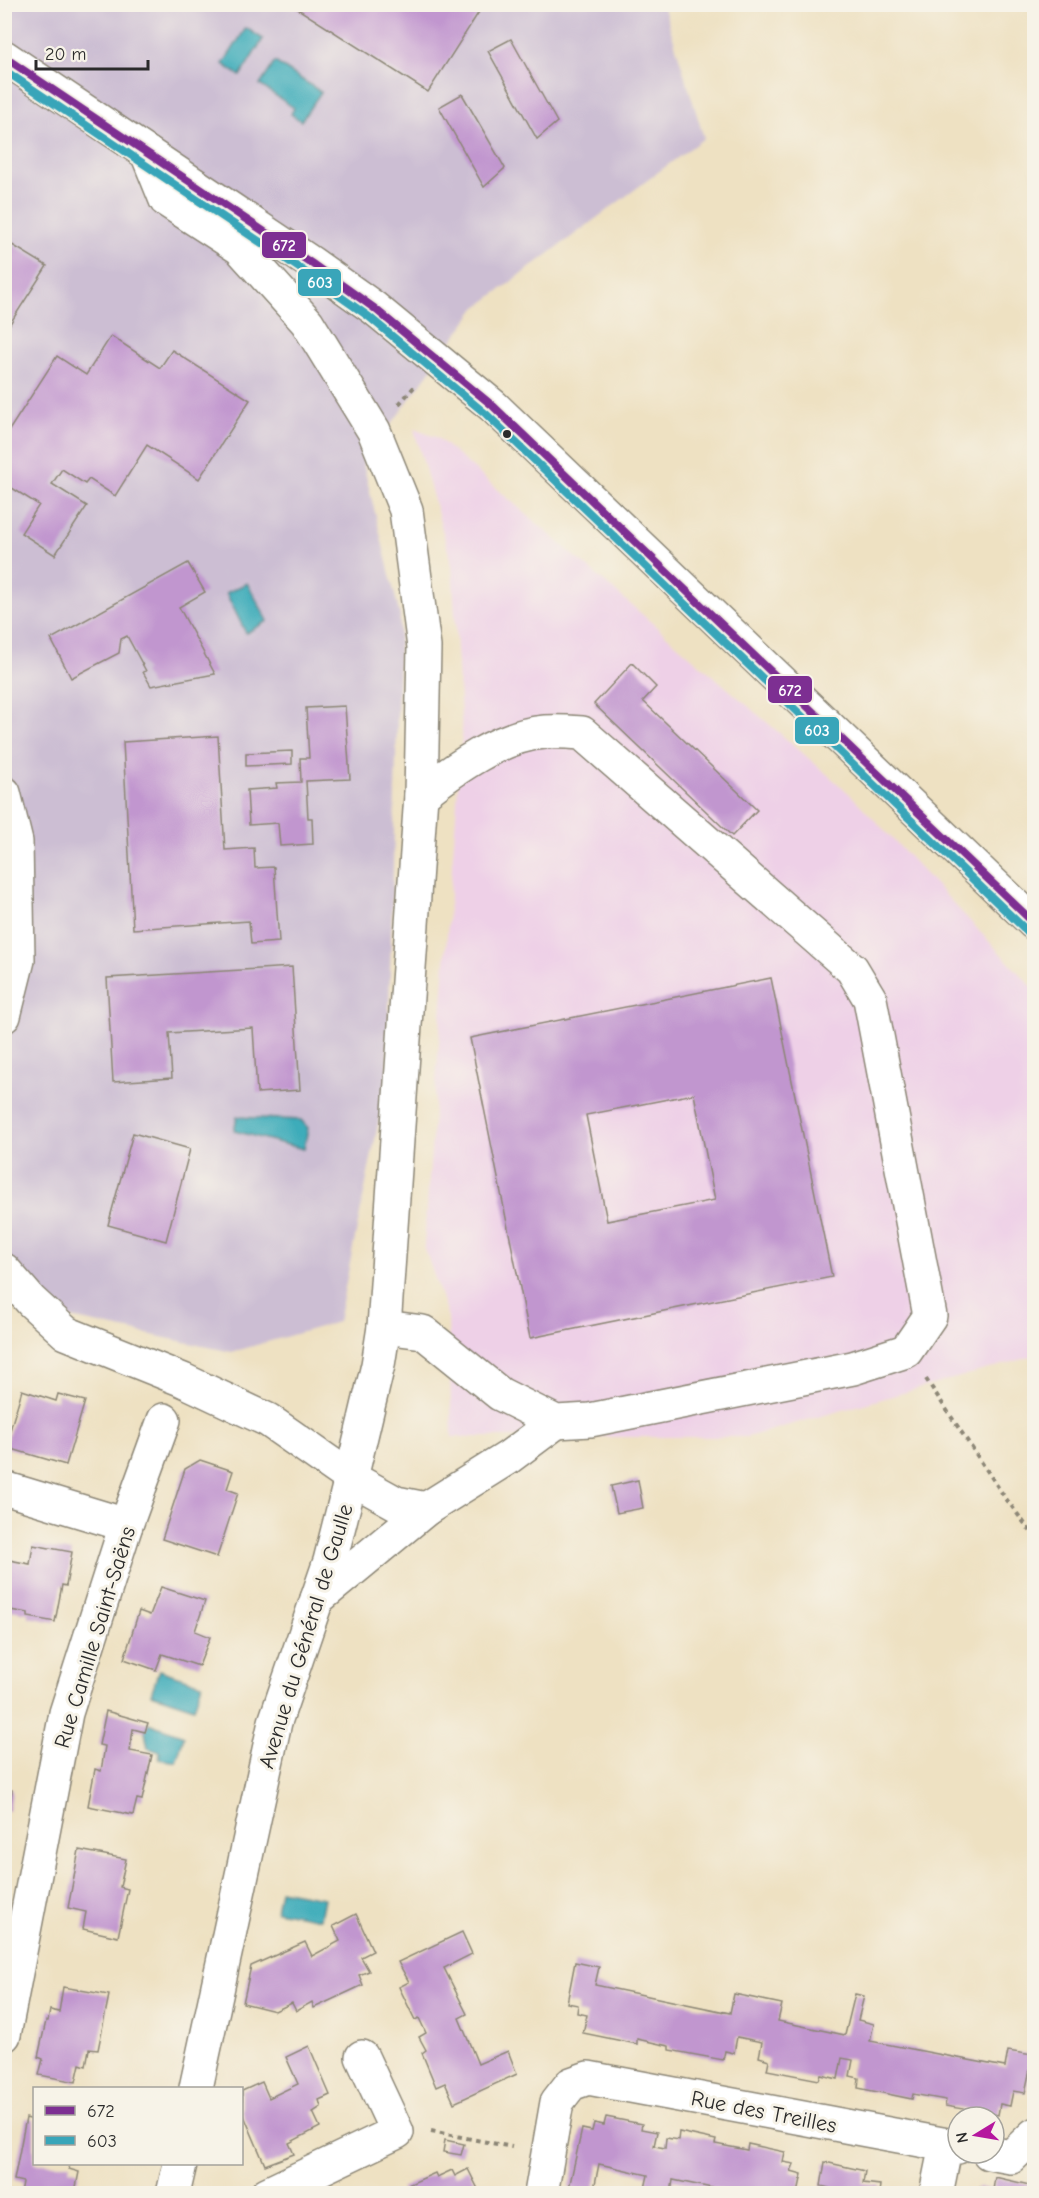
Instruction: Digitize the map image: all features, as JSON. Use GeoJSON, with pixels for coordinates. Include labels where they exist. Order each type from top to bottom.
{"type":"FeatureCollection","features":[{"type":"Feature","properties":{"kind":"street"},"geometry":{"type":"LineString","coordinates":[[4,57],[311,263],[365,302],[493,406],[1035,923]]}},
{"type":"Feature","properties":{"kind":"street"},"geometry":{"type":"LineString","coordinates":[[147,153],[166,200],[240,248],[307,322],[374,431],[406,510],[424,647],[421,795],[384,1328],[378,1365],[351,1478],[396,1503],[426,1509]]}},
{"type":"Feature","properties":{"kind":"street"},"geometry":{"type":"LineString","coordinates":[[384,1328],[423,1332],[500,1394],[556,1422],[590,1420],[853,1368],[906,1351],[930,1316],[870,999],[852,969],[582,733],[543,732],[508,741],[450,772],[421,795]]}},
{"type":"Feature","properties":{"kind":"street"},"geometry":{"type":"LineString","coordinates":[[4,793],[16,842],[18,960],[4,1016]]}},
{"type":"Feature","properties":{"kind":"street","name":"Avenue du Général de Gaulle"},"geometry":{"type":"LineString","coordinates":[[4,1270],[31,1301],[66,1333],[183,1380],[268,1420],[351,1478],[330,1560],[275,1722],[196,2087]]}},
{"type":"Feature","properties":{"kind":"street","name":"Rue Camille Saint-Saëns"},"geometry":{"type":"LineString","coordinates":[[4,2036],[66,1713],[126,1525],[164,1420]]}},
{"type":"Feature","properties":{"kind":"street"},"geometry":{"type":"LineString","coordinates":[[317,1599],[394,1538],[426,1509],[509,1458],[556,1422]]}},
{"type":"Feature","properties":{"kind":"street"},"geometry":{"type":"LineString","coordinates":[[4,1488],[126,1525]]}},
{"type":"Feature","properties":{"kind":"street"},"geometry":{"type":"LineString","coordinates":[[267,2193],[397,2132],[362,2057]]}},
{"type":"Feature","properties":{"kind":"street","name":"Rue des Treilles"},"geometry":{"type":"LineString","coordinates":[[548,2155],[557,2102],[571,2084],[588,2078],[946,2145]]}},
{"type":"Feature","properties":{"kind":"street"},"geometry":{"type":"LineString","coordinates":[[1006,2156],[1011,2157],[1035,2134]]}},
{"type":"Feature","properties":{"kind":"street"},"geometry":{"type":"LineString","coordinates":[[541,2193],[548,2155]]}},
{"type":"Feature","properties":{"kind":"street"},"geometry":{"type":"LineString","coordinates":[[936,2193],[946,2164]]}},
{"type":"Feature","properties":{"kind":"street"},"geometry":{"type":"LineString","coordinates":[[173,2193],[180,2165]]}},
{"type":"Feature","properties":{"kind":"path"},"geometry":{"type":"LineString","coordinates":[[906,1351],[1004,1496],[1035,1536]]}},
{"type":"Feature","properties":{"kind":"path"},"geometry":{"type":"LineString","coordinates":[[397,2132],[429,2130],[548,2155]]}},
{"type":"Feature","properties":{"kind":"shaded area"},"geometry":{"type":"Polygon","coordinates":[[[5,5],[663,5],[704,138],[476,308],[363,463],[400,616],[387,1080],[338,1322],[232,1352],[5,1304],[5,5]]]}},
{"type":"Feature","properties":{"kind":"shaded area"},"geometry":{"type":"Polygon","coordinates":[[[414,429],[438,438],[851,795],[1034,989],[1034,1356],[747,1437],[452,1437],[448,1317],[424,1246],[462,733],[452,565],[414,429]]]}},
{"type":"Feature","properties":{"kind":"water"},"geometry":{"type":"Polygon","coordinates":[[[246,28],[263,39],[240,76],[223,64],[246,28]]]}},
{"type":"Feature","properties":{"kind":"water"},"geometry":{"type":"Polygon","coordinates":[[[275,62],[321,92],[301,121],[291,114],[294,108],[260,85],[275,62]]]}},
{"type":"Feature","properties":{"kind":"water"},"geometry":{"type":"Polygon","coordinates":[[[247,583],[268,621],[246,633],[226,593],[247,583]]]}},
{"type":"Feature","properties":{"kind":"water"},"geometry":{"type":"Polygon","coordinates":[[[237,1117],[301,1120],[308,1128],[304,1149],[234,1131],[237,1117]]]}},
{"type":"Feature","properties":{"kind":"water"},"geometry":{"type":"Polygon","coordinates":[[[159,1670],[202,1684],[194,1708],[151,1694],[159,1670]]]}},
{"type":"Feature","properties":{"kind":"water"},"geometry":{"type":"Polygon","coordinates":[[[148,1723],[184,1736],[176,1762],[159,1759],[160,1752],[148,1748],[145,1732],[148,1723]]]}},
{"type":"Feature","properties":{"kind":"water"},"geometry":{"type":"Polygon","coordinates":[[[280,1890],[324,1898],[320,1919],[276,1911],[280,1890]]]}},
{"type":"Feature","properties":{"kind":"building"},"geometry":{"type":"Polygon","coordinates":[[[290,4],[484,4],[428,92],[290,4]]]}},
{"type":"Feature","properties":{"kind":"building"},"geometry":{"type":"Polygon","coordinates":[[[511,39],[557,122],[537,139],[488,51],[511,39]]]}},
{"type":"Feature","properties":{"kind":"building"},"geometry":{"type":"Polygon","coordinates":[[[462,94],[505,168],[484,187],[439,107],[462,94]]]}},
{"type":"Feature","properties":{"kind":"building"},"geometry":{"type":"Polygon","coordinates":[[[4,240],[47,266],[4,333],[4,240]]]}},
{"type":"Feature","properties":{"kind":"building"},"geometry":{"type":"Polygon","coordinates":[[[111,336],[160,368],[172,350],[250,400],[199,479],[147,445],[115,496],[89,479],[85,484],[62,469],[52,484],[87,506],[55,555],[21,533],[39,505],[4,483],[4,434],[6,435],[57,356],[86,375],[111,336]]]}},
{"type":"Feature","properties":{"kind":"building"},"geometry":{"type":"Polygon","coordinates":[[[188,563],[205,592],[179,607],[215,674],[151,686],[143,672],[146,671],[127,636],[121,639],[119,653],[71,678],[51,639],[188,563]]]}},
{"type":"Feature","properties":{"kind":"building"},"geometry":{"type":"Polygon","coordinates":[[[632,663],[656,687],[643,701],[757,810],[732,836],[594,704],[632,663]]]}},
{"type":"Feature","properties":{"kind":"building"},"geometry":{"type":"Polygon","coordinates":[[[345,706],[350,779],[306,781],[308,818],[312,818],[313,844],[280,846],[278,823],[249,825],[247,790],[277,788],[276,783],[301,782],[300,758],[309,758],[306,708],[345,706]]]}},
{"type":"Feature","properties":{"kind":"building"},"geometry":{"type":"Polygon","coordinates":[[[218,736],[225,850],[254,848],[255,868],[274,867],[279,942],[251,944],[249,921],[133,929],[123,742],[218,736]]]}},
{"type":"Feature","properties":{"kind":"building"},"geometry":{"type":"Polygon","coordinates":[[[292,751],[292,764],[246,766],[246,753],[292,751]]]}},
{"type":"Feature","properties":{"kind":"building"},"geometry":{"type":"Polygon","coordinates":[[[292,967],[300,1090],[257,1093],[253,1028],[169,1033],[172,1078],[113,1082],[107,978],[292,967]]]}},
{"type":"Feature","properties":{"kind":"building"},"geometry":{"type":"Polygon","coordinates":[[[771,978],[832,1277],[530,1338],[470,1038],[771,978]],[[694,1094],[586,1115],[607,1221],[715,1200],[694,1094]]]}},
{"type":"Feature","properties":{"kind":"building"},"geometry":{"type":"Polygon","coordinates":[[[133,1133],[190,1149],[166,1241],[108,1225],[133,1133]]]}},
{"type":"Feature","properties":{"kind":"building"},"geometry":{"type":"Polygon","coordinates":[[[22,1390],[56,1401],[58,1394],[85,1401],[66,1465],[5,1447],[22,1390]]]}},
{"type":"Feature","properties":{"kind":"building"},"geometry":{"type":"Polygon","coordinates":[[[200,1460],[233,1471],[227,1489],[238,1493],[217,1557],[162,1539],[185,1469],[200,1460]]]}},
{"type":"Feature","properties":{"kind":"building"},"geometry":{"type":"Polygon","coordinates":[[[638,1480],[643,1508],[617,1513],[611,1486],[638,1480]]]}},
{"type":"Feature","properties":{"kind":"building"},"geometry":{"type":"Polygon","coordinates":[[[33,1545],[72,1552],[66,1586],[62,1585],[55,1622],[28,1617],[28,1613],[4,1609],[4,1559],[30,1564],[33,1545]]]}},
{"type":"Feature","properties":{"kind":"building"},"geometry":{"type":"Polygon","coordinates":[[[161,1587],[205,1601],[195,1631],[210,1637],[199,1666],[162,1654],[156,1670],[124,1659],[139,1611],[150,1615],[161,1587]]]}},
{"type":"Feature","properties":{"kind":"building"},"geometry":{"type":"Polygon","coordinates":[[[106,1711],[148,1723],[145,1732],[133,1729],[130,1751],[152,1755],[142,1800],[137,1799],[133,1815],[88,1806],[95,1769],[101,1771],[105,1746],[99,1745],[106,1711]]]}},
{"type":"Feature","properties":{"kind":"building"},"geometry":{"type":"Polygon","coordinates":[[[5,1788],[12,1790],[9,1811],[5,1810],[5,1788]]]}},
{"type":"Feature","properties":{"kind":"building"},"geometry":{"type":"Polygon","coordinates":[[[79,1850],[126,1859],[120,1887],[128,1889],[118,1937],[83,1929],[86,1912],[68,1908],[79,1850]]]}},
{"type":"Feature","properties":{"kind":"building"},"geometry":{"type":"Polygon","coordinates":[[[356,1914],[373,1951],[361,1957],[369,1971],[359,1975],[363,1985],[314,2008],[312,2002],[296,2011],[292,2003],[275,2011],[243,2003],[251,1966],[305,1942],[312,1956],[340,1941],[333,1926],[356,1914]]]}},
{"type":"Feature","properties":{"kind":"building"},"geometry":{"type":"Polygon","coordinates":[[[462,1932],[472,1954],[444,1968],[467,2014],[459,2018],[478,2064],[508,2051],[517,2074],[454,2103],[445,2083],[436,2087],[422,2053],[426,2050],[419,2037],[426,2033],[419,2018],[415,2020],[399,1987],[409,1982],[398,1962],[462,1932]]]}},
{"type":"Feature","properties":{"kind":"building"},"geometry":{"type":"Polygon","coordinates":[[[575,1962],[599,1967],[595,1985],[730,2013],[734,1994],[782,2004],[778,2021],[845,2035],[855,1994],[864,1996],[858,2020],[874,2024],[870,2041],[1005,2067],[1008,2051],[1033,2055],[1025,2093],[1013,2091],[1010,2106],[1000,2104],[946,2106],[945,2106],[946,2100],[913,2094],[912,2099],[858,2088],[859,2078],[850,2076],[853,2060],[842,2058],[838,2079],[821,2075],[819,2080],[767,2070],[769,2060],[759,2057],[762,2042],[737,2037],[734,2053],[725,2051],[723,2060],[669,2050],[669,2046],[637,2039],[637,2044],[583,2033],[587,2015],[577,2013],[578,2005],[567,2003],[575,1962]]]}},
{"type":"Feature","properties":{"kind":"building"},"geometry":{"type":"Polygon","coordinates":[[[63,1987],[109,1995],[98,2050],[89,2049],[86,2066],[80,2064],[76,2082],[39,2075],[43,2059],[38,2057],[46,2021],[48,2021],[50,2010],[59,2012],[63,1987]]]}},
{"type":"Feature","properties":{"kind":"building"},"geometry":{"type":"Polygon","coordinates":[[[309,2046],[330,2095],[319,2100],[321,2107],[313,2112],[320,2127],[289,2143],[294,2154],[265,2165],[243,2113],[243,2091],[262,2082],[269,2098],[298,2084],[286,2057],[309,2046]]]}},
{"type":"Feature","properties":{"kind":"building"},"geometry":{"type":"Polygon","coordinates":[[[606,2117],[642,2124],[641,2129],[657,2132],[654,2146],[665,2148],[666,2138],[678,2140],[679,2132],[716,2140],[715,2144],[747,2150],[748,2144],[785,2152],[783,2162],[794,2164],[791,2171],[802,2174],[798,2193],[721,2193],[722,2190],[673,2180],[671,2193],[644,2193],[648,2175],[599,2164],[593,2194],[569,2188],[582,2129],[592,2131],[594,2123],[604,2125],[606,2117]]]}},
{"type":"Feature","properties":{"kind":"building"},"geometry":{"type":"Polygon","coordinates":[[[26,2118],[33,2120],[33,2165],[70,2165],[69,2169],[79,2172],[75,2192],[65,2190],[64,2193],[21,2193],[23,2182],[14,2180],[26,2118]]]}},
{"type":"Feature","properties":{"kind":"building"},"geometry":{"type":"Polygon","coordinates":[[[445,2140],[464,2144],[461,2155],[443,2152],[445,2140]]]}},
{"type":"Feature","properties":{"kind":"building"},"geometry":{"type":"Polygon","coordinates":[[[825,2162],[865,2171],[863,2183],[880,2185],[879,2193],[827,2193],[829,2188],[821,2186],[825,2162]]]}},
{"type":"Feature","properties":{"kind":"building"},"geometry":{"type":"Polygon","coordinates":[[[468,2169],[480,2193],[404,2193],[401,2188],[435,2173],[437,2177],[452,2170],[455,2176],[468,2169]]]}},
{"type":"Feature","properties":{"kind":"building"},"geometry":{"type":"Polygon","coordinates":[[[995,2177],[1034,2186],[1034,2193],[976,2193],[977,2187],[993,2190],[995,2177]]]}},
{"type":"Feature","properties":{"kind":"transit line","name":"672"},"geometry":{"type":"LineString","coordinates":[[4,57],[311,263],[374,308],[493,406],[1034,923]]}},
{"type":"Feature","properties":{"kind":"transit line","name":"603"},"geometry":{"type":"LineString","coordinates":[[4,70],[368,316],[486,414],[1027,931]]}}]}
